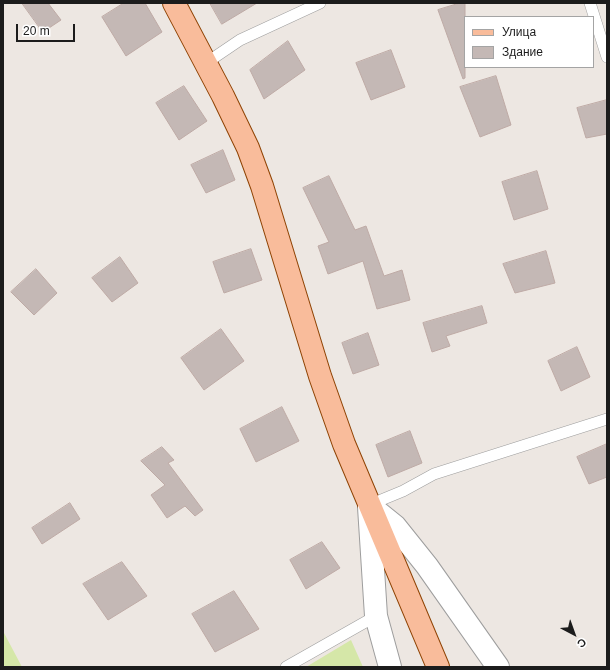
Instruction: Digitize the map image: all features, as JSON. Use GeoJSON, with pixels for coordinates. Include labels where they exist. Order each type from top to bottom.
{"type":"FeatureCollection","features":[{"type":"Feature","properties":{"kind":"main road"},"geometry":{"type":"LineString","coordinates":[[174,3],[248,148],[269,208],[320,376],[344,444],[438,667]]}},
{"type":"Feature","properties":{"kind":"street"},"geometry":{"type":"LineString","coordinates":[[369,505],[376,616],[390,667]]}},
{"type":"Feature","properties":{"kind":"street"},"geometry":{"type":"LineString","coordinates":[[369,505],[395,526],[423,560],[498,667]]}},
{"type":"Feature","properties":{"kind":"lane"},"geometry":{"type":"LineString","coordinates":[[206,64],[240,40],[320,3]]}},
{"type":"Feature","properties":{"kind":"lane"},"geometry":{"type":"LineString","coordinates":[[590,3],[607,57]]}},
{"type":"Feature","properties":{"kind":"lane"},"geometry":{"type":"LineString","coordinates":[[369,505],[403,491],[434,474],[607,419]]}},
{"type":"Feature","properties":{"kind":"lane"},"geometry":{"type":"LineString","coordinates":[[286,667],[376,616]]}},
{"type":"Feature","properties":{"kind":"green space"},"geometry":{"type":"Polygon","coordinates":[[[3,631],[22,667],[3,667],[3,631]]]}},
{"type":"Feature","properties":{"kind":"green space"},"geometry":{"type":"Polygon","coordinates":[[[351,640],[363,667],[306,667],[351,640]]]}},
{"type":"Feature","properties":{"kind":"building"},"geometry":{"type":"Polygon","coordinates":[[[22,3],[48,3],[61,20],[43,32],[22,3]]]}},
{"type":"Feature","properties":{"kind":"building"},"geometry":{"type":"Polygon","coordinates":[[[124,3],[145,3],[162,32],[126,56],[102,17],[124,3]]]}},
{"type":"Feature","properties":{"kind":"building"},"geometry":{"type":"Polygon","coordinates":[[[210,3],[257,3],[222,24],[210,3]]]}},
{"type":"Feature","properties":{"kind":"building"},"geometry":{"type":"Polygon","coordinates":[[[460,3],[465,3],[465,78],[463,79],[438,10],[460,3]]]}},
{"type":"Feature","properties":{"kind":"building"},"geometry":{"type":"Polygon","coordinates":[[[288,41],[305,70],[264,99],[250,70],[288,41]]]}},
{"type":"Feature","properties":{"kind":"building"},"geometry":{"type":"Polygon","coordinates":[[[391,50],[405,87],[371,100],[356,63],[391,50]]]}},
{"type":"Feature","properties":{"kind":"building"},"geometry":{"type":"Polygon","coordinates":[[[496,76],[511,125],[480,137],[460,87],[496,76]]]}},
{"type":"Feature","properties":{"kind":"building"},"geometry":{"type":"Polygon","coordinates":[[[184,86],[207,121],[179,140],[156,103],[184,86]]]}},
{"type":"Feature","properties":{"kind":"building"},"geometry":{"type":"Polygon","coordinates":[[[607,100],[607,134],[586,138],[577,108],[607,100]]]}},
{"type":"Feature","properties":{"kind":"building"},"geometry":{"type":"Polygon","coordinates":[[[223,150],[235,180],[206,193],[191,165],[223,150]]]}},
{"type":"Feature","properties":{"kind":"building"},"geometry":{"type":"Polygon","coordinates":[[[537,171],[548,209],[514,220],[502,182],[537,171]]]}},
{"type":"Feature","properties":{"kind":"building"},"geometry":{"type":"Polygon","coordinates":[[[329,176],[355,230],[366,226],[384,276],[402,270],[410,300],[377,309],[363,261],[328,274],[318,246],[329,242],[303,188],[329,176]]]}},
{"type":"Feature","properties":{"kind":"building"},"geometry":{"type":"Polygon","coordinates":[[[251,249],[262,280],[224,293],[213,262],[251,249]]]}},
{"type":"Feature","properties":{"kind":"building"},"geometry":{"type":"Polygon","coordinates":[[[546,251],[555,283],[515,293],[503,264],[546,251]]]}},
{"type":"Feature","properties":{"kind":"building"},"geometry":{"type":"Polygon","coordinates":[[[120,257],[138,283],[112,302],[92,278],[120,257]]]}},
{"type":"Feature","properties":{"kind":"building"},"geometry":{"type":"Polygon","coordinates":[[[36,269],[57,293],[34,315],[11,292],[36,269]]]}},
{"type":"Feature","properties":{"kind":"building"},"geometry":{"type":"Polygon","coordinates":[[[482,306],[487,323],[446,336],[450,346],[432,352],[423,323],[482,306]]]}},
{"type":"Feature","properties":{"kind":"building"},"geometry":{"type":"Polygon","coordinates":[[[221,329],[244,361],[204,390],[181,358],[221,329]]]}},
{"type":"Feature","properties":{"kind":"building"},"geometry":{"type":"Polygon","coordinates":[[[368,333],[379,365],[353,374],[342,343],[368,333]]]}},
{"type":"Feature","properties":{"kind":"building"},"geometry":{"type":"Polygon","coordinates":[[[577,347],[590,377],[561,391],[548,361],[577,347]]]}},
{"type":"Feature","properties":{"kind":"building"},"geometry":{"type":"Polygon","coordinates":[[[282,407],[299,441],[256,462],[240,429],[282,407]]]}},
{"type":"Feature","properties":{"kind":"building"},"geometry":{"type":"Polygon","coordinates":[[[410,431],[422,463],[388,477],[376,445],[410,431]]]}},
{"type":"Feature","properties":{"kind":"building"},"geometry":{"type":"Polygon","coordinates":[[[607,444],[607,477],[589,484],[577,457],[607,444]]]}},
{"type":"Feature","properties":{"kind":"building"},"geometry":{"type":"Polygon","coordinates":[[[162,447],[174,460],[168,463],[203,510],[195,516],[185,506],[167,518],[151,495],[165,485],[141,461],[162,447]]]}},
{"type":"Feature","properties":{"kind":"building"},"geometry":{"type":"Polygon","coordinates":[[[70,503],[80,519],[42,544],[32,528],[70,503]]]}},
{"type":"Feature","properties":{"kind":"building"},"geometry":{"type":"Polygon","coordinates":[[[322,542],[340,568],[306,589],[290,560],[322,542]]]}},
{"type":"Feature","properties":{"kind":"building"},"geometry":{"type":"Polygon","coordinates":[[[122,562],[147,596],[108,620],[83,584],[122,562]]]}},
{"type":"Feature","properties":{"kind":"building"},"geometry":{"type":"Polygon","coordinates":[[[234,591],[259,629],[215,652],[192,614],[234,591]]]}}]}
